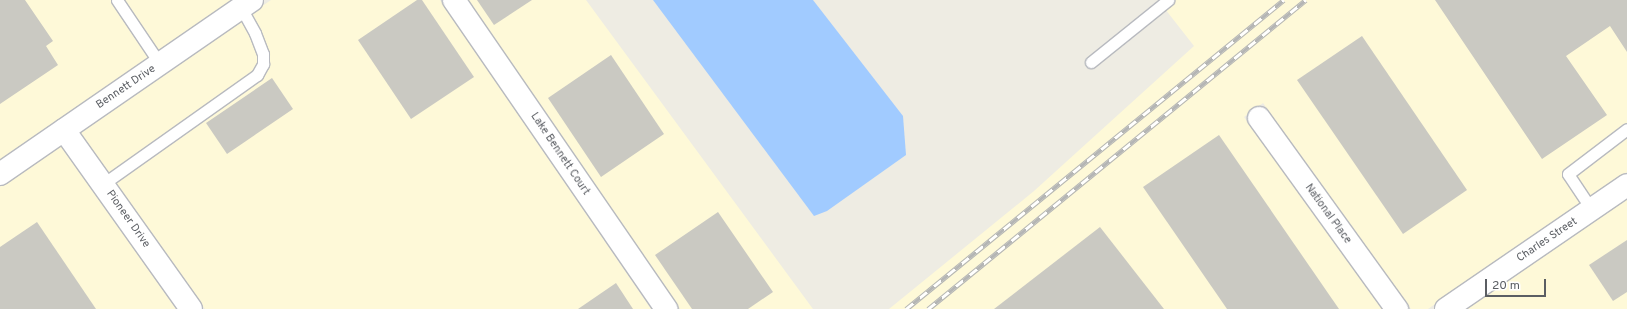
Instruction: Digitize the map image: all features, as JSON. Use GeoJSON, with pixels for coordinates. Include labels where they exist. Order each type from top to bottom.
{"type":"FeatureCollection","features":[{"type":"Feature","properties":{"kind":"street","name":"Lake Bennett Court"},"geometry":{"type":"LineString","coordinates":[[454,0],[666,309]]}},
{"type":"Feature","properties":{"kind":"street","name":"Bennett Drive"},"geometry":{"type":"LineString","coordinates":[[2,167],[64,130],[247,4]]}},
{"type":"Feature","properties":{"kind":"street","name":"National Place"},"geometry":{"type":"LineString","coordinates":[[1259,118],[1397,309]]}},
{"type":"Feature","properties":{"kind":"street","name":"Pioneer Drive"},"geometry":{"type":"LineString","coordinates":[[64,130],[191,309]]}},
{"type":"Feature","properties":{"kind":"street","name":"Charles Street"},"geometry":{"type":"LineString","coordinates":[[1446,309],[1627,185]]}},
{"type":"Feature","properties":{"kind":"lane"},"geometry":{"type":"LineString","coordinates":[[117,0],[160,64]]}},
{"type":"Feature","properties":{"kind":"lane"},"geometry":{"type":"LineString","coordinates":[[1091,62],[1168,0]]}},
{"type":"Feature","properties":{"kind":"lane"},"geometry":{"type":"LineString","coordinates":[[103,184],[257,75],[263,64],[263,54],[255,33],[247,4]]}},
{"type":"Feature","properties":{"kind":"lane"},"geometry":{"type":"LineString","coordinates":[[1592,210],[1568,174],[1627,129]]}},
{"type":"Feature","properties":{"kind":"shaded area"},"geometry":{"type":"Polygon","coordinates":[[[0,0],[234,0],[0,161],[0,0]]]}},
{"type":"Feature","properties":{"kind":"shaded area"},"geometry":{"type":"Polygon","coordinates":[[[271,0],[440,0],[651,309],[205,309],[80,132],[271,0]]]}},
{"type":"Feature","properties":{"kind":"shaded area"},"geometry":{"type":"Polygon","coordinates":[[[468,0],[586,0],[813,309],[680,309],[468,0]]]}},
{"type":"Feature","properties":{"kind":"shaded area"},"geometry":{"type":"Polygon","coordinates":[[[1158,0],[1627,0],[1627,172],[1428,309],[1411,309],[1263,103],[1244,117],[1382,309],[889,309],[1034,191],[1194,46],[1158,0]]]}},
{"type":"Feature","properties":{"kind":"shaded area"},"geometry":{"type":"Polygon","coordinates":[[[61,145],[176,309],[0,309],[0,187],[61,145]]]}},
{"type":"Feature","properties":{"kind":"shaded area"},"geometry":{"type":"Polygon","coordinates":[[[1627,198],[1627,309],[1465,309],[1599,218],[1627,198]]]}},
{"type":"Feature","properties":{"kind":"water"},"geometry":{"type":"Polygon","coordinates":[[[653,0],[813,0],[903,116],[906,155],[827,211],[814,216],[653,0]]]}},
{"type":"Feature","properties":{"kind":"building"},"geometry":{"type":"Polygon","coordinates":[[[0,0],[25,0],[53,41],[46,46],[58,65],[0,104],[0,0]]]}},
{"type":"Feature","properties":{"kind":"building"},"geometry":{"type":"Polygon","coordinates":[[[417,0],[422,0],[474,77],[411,119],[358,40],[417,0]]]}},
{"type":"Feature","properties":{"kind":"building"},"geometry":{"type":"Polygon","coordinates":[[[477,0],[532,0],[494,25],[477,0]]]}},
{"type":"Feature","properties":{"kind":"building"},"geometry":{"type":"Polygon","coordinates":[[[1435,0],[1627,0],[1627,52],[1610,26],[1566,56],[1607,115],[1542,159],[1435,0]]]}},
{"type":"Feature","properties":{"kind":"building"},"geometry":{"type":"Polygon","coordinates":[[[1362,36],[1467,190],[1403,234],[1297,80],[1362,36]]]}},
{"type":"Feature","properties":{"kind":"building"},"geometry":{"type":"Polygon","coordinates":[[[611,55],[664,134],[601,177],[548,98],[611,55]]]}},
{"type":"Feature","properties":{"kind":"building"},"geometry":{"type":"Polygon","coordinates":[[[272,78],[293,109],[227,154],[206,123],[272,78]]]}},
{"type":"Feature","properties":{"kind":"building"},"geometry":{"type":"Polygon","coordinates":[[[1219,135],[1339,309],[1227,309],[1143,187],[1219,135]]]}},
{"type":"Feature","properties":{"kind":"building"},"geometry":{"type":"Polygon","coordinates":[[[718,212],[773,292],[748,309],[692,309],[655,255],[718,212]]]}},
{"type":"Feature","properties":{"kind":"building"},"geometry":{"type":"Polygon","coordinates":[[[37,222],[96,309],[0,309],[0,247],[37,222]]]}},
{"type":"Feature","properties":{"kind":"building"},"geometry":{"type":"Polygon","coordinates":[[[1100,227],[1164,309],[994,309],[1100,227]]]}},
{"type":"Feature","properties":{"kind":"building"},"geometry":{"type":"Polygon","coordinates":[[[1627,240],[1627,292],[1613,301],[1589,265],[1627,240]]]}},
{"type":"Feature","properties":{"kind":"building"},"geometry":{"type":"Polygon","coordinates":[[[616,283],[633,309],[578,309],[616,283]]]}},
{"type":"Feature","properties":{"kind":"railway"},"geometry":{"type":"LineString","coordinates":[[906,309],[1284,0]]}},
{"type":"Feature","properties":{"kind":"railway"},"geometry":{"type":"LineString","coordinates":[[928,309],[1306,0]]}}]}
